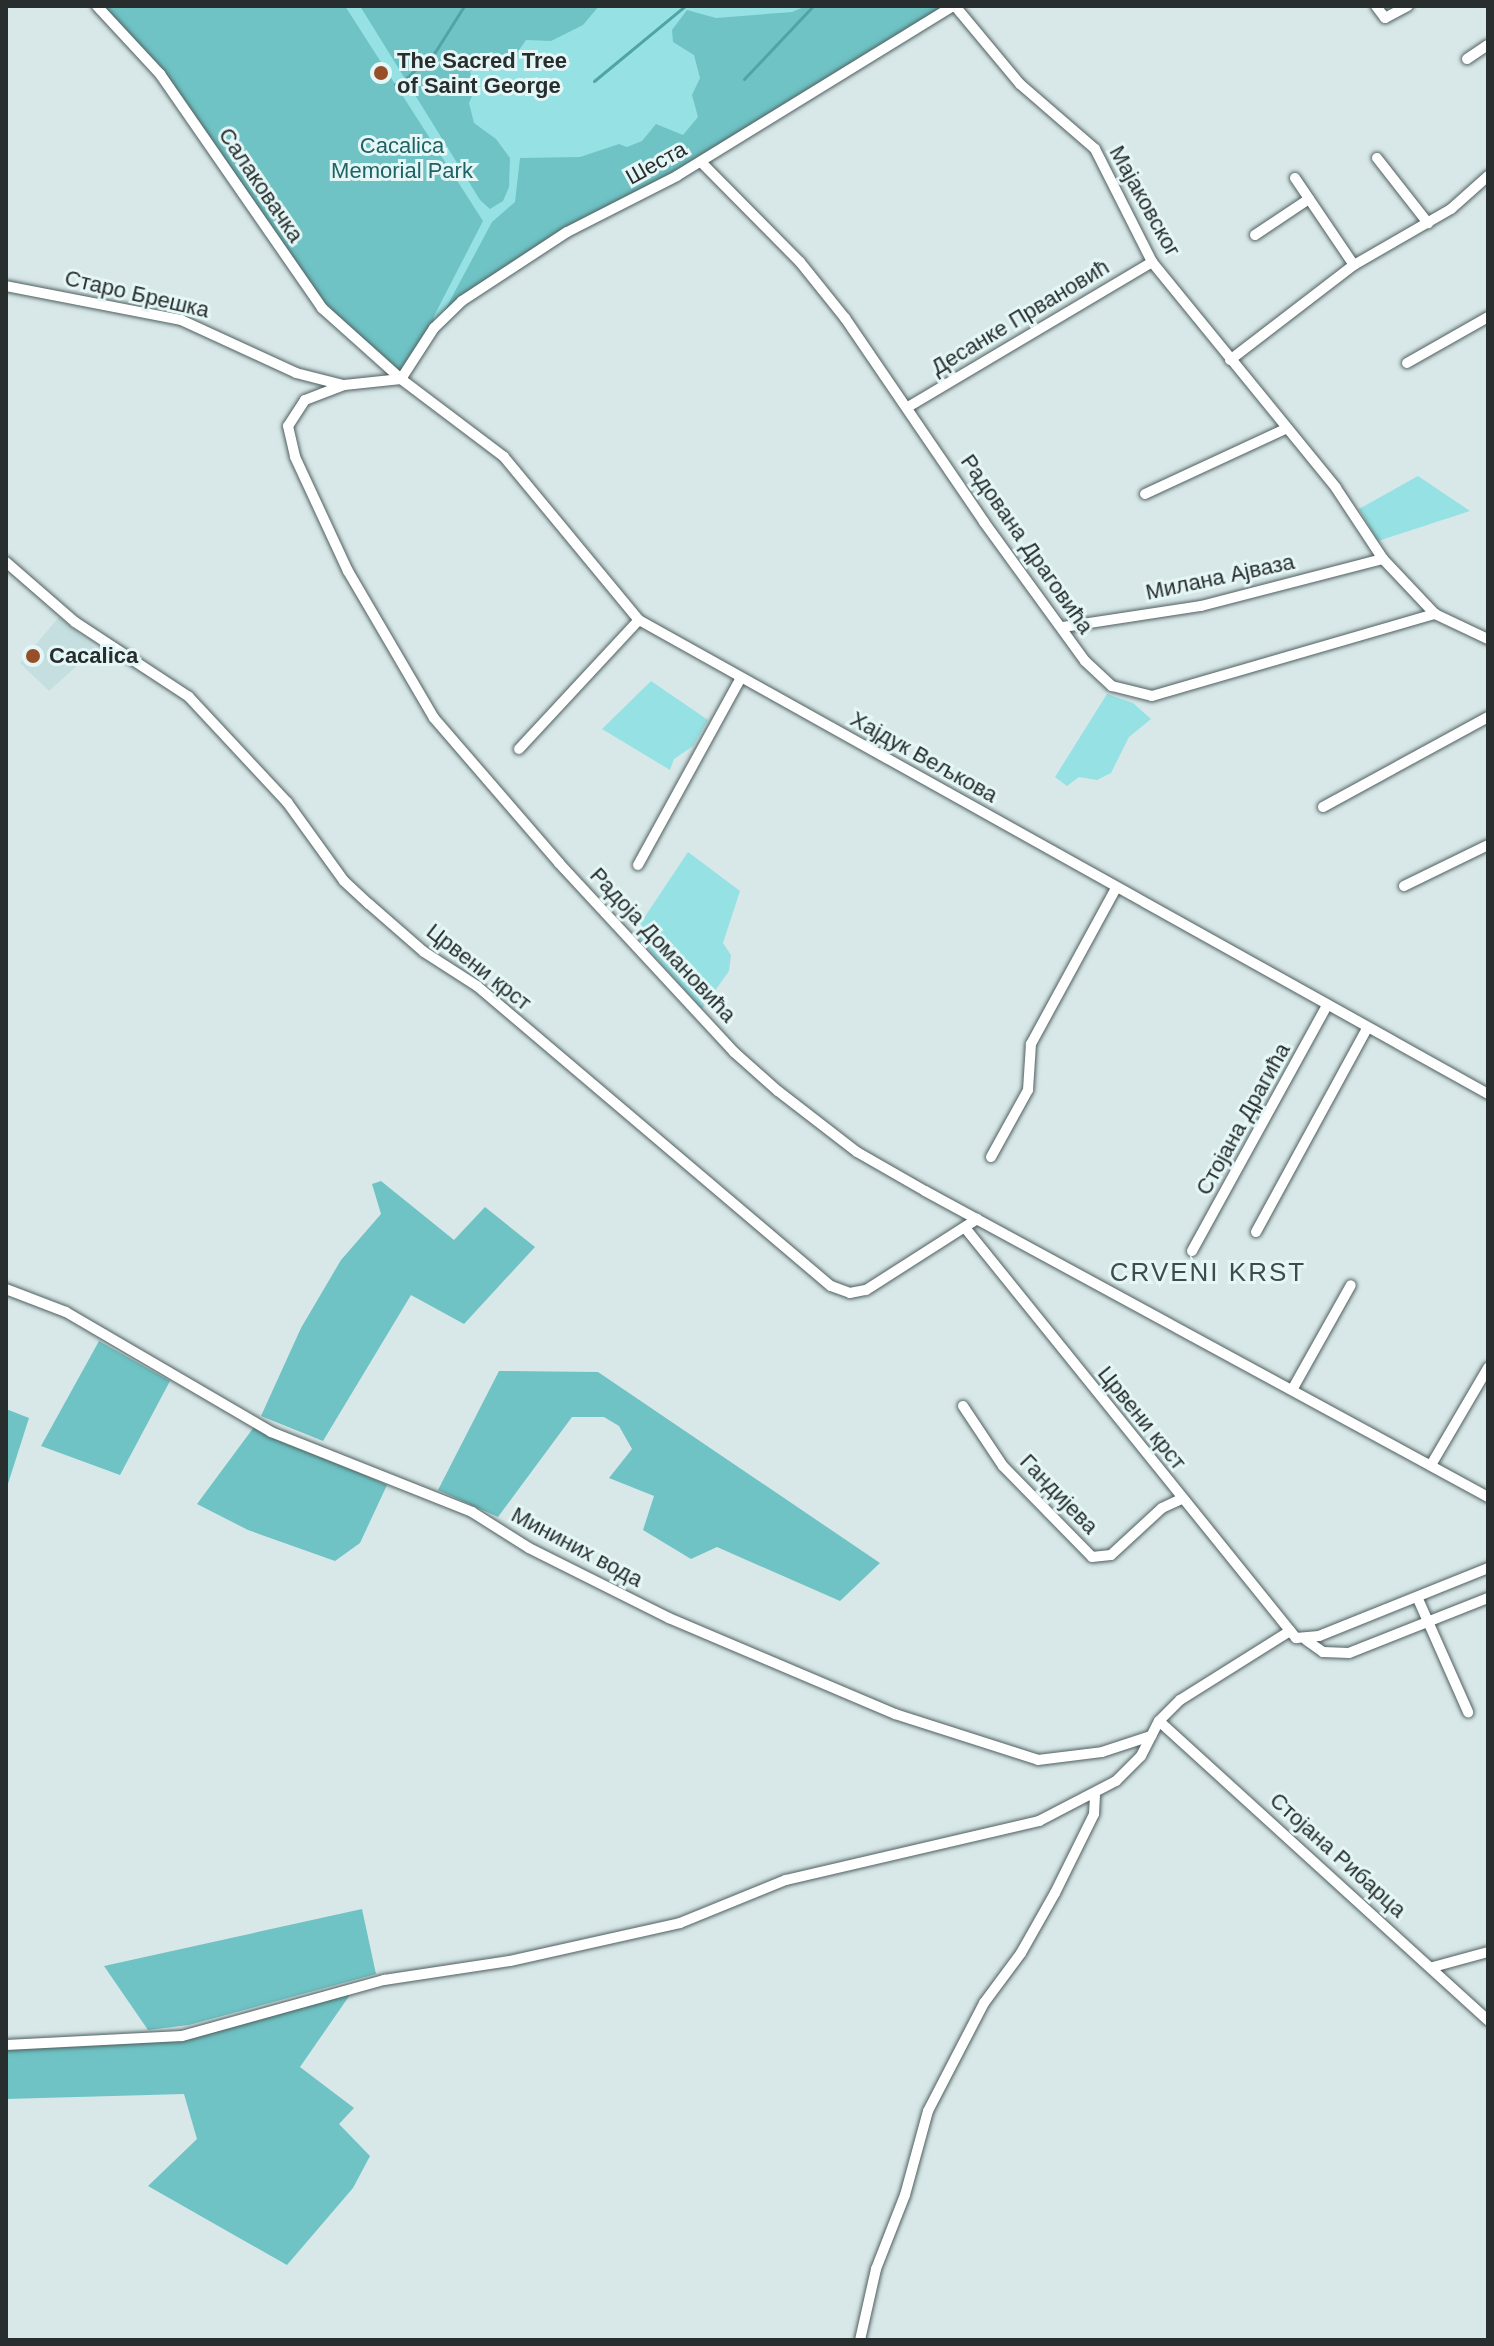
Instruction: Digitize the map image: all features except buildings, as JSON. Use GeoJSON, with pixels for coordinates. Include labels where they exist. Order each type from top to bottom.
{"type":"FeatureCollection","features":[{"type":"Feature","properties":{"kind":"street","name":"Салаковачка"},"geometry":{"type":"LineString","coordinates":[[97,6],[160,74],[322,308],[401,379]]}},
{"type":"Feature","properties":{"kind":"street","name":"Шеста"},"geometry":{"type":"LineString","coordinates":[[401,379],[434,328],[462,301],[567,232],[701,162],[954,6]]}},
{"type":"Feature","properties":{"kind":"street","name":"Мајаковског"},"geometry":{"type":"LineString","coordinates":[[954,6],[1020,84],[1095,149],[1152,262],[1336,488],[1383,559],[1435,614],[1488,639]]}},
{"type":"Feature","properties":{"kind":"street"},"geometry":{"type":"LineString","coordinates":[[1376,6],[1385,18],[1408,6]]}},
{"type":"Feature","properties":{"kind":"street"},"geometry":{"type":"LineString","coordinates":[[1467,59],[1488,45]]}},
{"type":"Feature","properties":{"kind":"street"},"geometry":{"type":"LineString","coordinates":[[1377,158],[1428,223]]}},
{"type":"Feature","properties":{"kind":"street","name":"Радована Драговића"},"geometry":{"type":"LineString","coordinates":[[701,162],[800,262],[908,407],[984,522],[1101,678],[1121,690],[1152,696],[1435,614]]}},
{"type":"Feature","properties":{"kind":"street"},"geometry":{"type":"LineString","coordinates":[[1230,360],[1354,265],[1428,223],[1488,176]]}},
{"type":"Feature","properties":{"kind":"street"},"geometry":{"type":"LineString","coordinates":[[1295,178],[1354,265]]}},
{"type":"Feature","properties":{"kind":"street"},"geometry":{"type":"LineString","coordinates":[[1255,235],[1309,199]]}},
{"type":"Feature","properties":{"kind":"street","name":"Десанке Првановић"},"geometry":{"type":"LineString","coordinates":[[908,407],[1152,262]]}},
{"type":"Feature","properties":{"kind":"street","name":"Старо Брешка"},"geometry":{"type":"LineString","coordinates":[[6,286],[181,320],[296,373],[344,385]]}},
{"type":"Feature","properties":{"kind":"street"},"geometry":{"type":"LineString","coordinates":[[1407,363],[1488,317]]}},
{"type":"Feature","properties":{"kind":"street","name":"Радоја Домановића"},"geometry":{"type":"LineString","coordinates":[[401,379],[344,385],[310,396],[297,408],[288,426],[292,446],[348,571],[434,718],[519,819],[734,1052],[857,1152],[1488,1497]]}},
{"type":"Feature","properties":{"kind":"street","name":"Хајдук Вељкова"},"geometry":{"type":"LineString","coordinates":[[401,379],[504,457],[639,620],[1488,1094]]}},
{"type":"Feature","properties":{"kind":"street"},"geometry":{"type":"LineString","coordinates":[[1145,494],[1285,429]]}},
{"type":"Feature","properties":{"kind":"street","name":"Милана Ајваза"},"geometry":{"type":"LineString","coordinates":[[1063,627],[1201,606],[1383,559]]}},
{"type":"Feature","properties":{"kind":"street","name":"Црвени крст"},"geometry":{"type":"LineString","coordinates":[[6,562],[75,622],[189,697],[287,802],[344,881],[369,904],[424,952],[477,986],[831,1286],[850,1293],[866,1290],[939,1239],[966,1229],[977,1219]]}},
{"type":"Feature","properties":{"kind":"street"},"geometry":{"type":"LineString","coordinates":[[519,749],[639,620]]}},
{"type":"Feature","properties":{"kind":"street"},"geometry":{"type":"LineString","coordinates":[[638,865],[741,678]]}},
{"type":"Feature","properties":{"kind":"street"},"geometry":{"type":"LineString","coordinates":[[1323,807],[1488,717]]}},
{"type":"Feature","properties":{"kind":"street"},"geometry":{"type":"LineString","coordinates":[[1404,886],[1488,845]]}},
{"type":"Feature","properties":{"kind":"street"},"geometry":{"type":"LineString","coordinates":[[991,1157],[1028,1090],[1031,1044],[1116,888]]}},
{"type":"Feature","properties":{"kind":"street","name":"Стојана Драгића"},"geometry":{"type":"LineString","coordinates":[[1192,1251],[1327,1005]]}},
{"type":"Feature","properties":{"kind":"street"},"geometry":{"type":"LineString","coordinates":[[1256,1232],[1367,1028]]}},
{"type":"Feature","properties":{"kind":"street","name":"Црвени крст"},"geometry":{"type":"LineString","coordinates":[[966,1229],[1290,1631]]}},
{"type":"Feature","properties":{"kind":"street"},"geometry":{"type":"LineString","coordinates":[[1292,1390],[1351,1285]]}},
{"type":"Feature","properties":{"kind":"street","name":"Мининих вода"},"geometry":{"type":"LineString","coordinates":[[6,1289],[66,1312],[271,1432],[472,1512],[529,1548],[669,1618],[895,1714],[1038,1760],[1102,1752],[1151,1736]]}},
{"type":"Feature","properties":{"kind":"street"},"geometry":{"type":"LineString","coordinates":[[1431,1465],[1488,1368]]}},
{"type":"Feature","properties":{"kind":"street","name":"Гандијева"},"geometry":{"type":"LineString","coordinates":[[963,1406],[1003,1466],[1092,1557],[1111,1555],[1162,1508],[1181,1499]]}},
{"type":"Feature","properties":{"kind":"street"},"geometry":{"type":"LineString","coordinates":[[1306,1640],[1418,1599],[1488,1568]]}},
{"type":"Feature","properties":{"kind":"street"},"geometry":{"type":"LineString","coordinates":[[6,2045],[182,2036],[384,1980],[510,1961],[680,1923],[786,1880],[1039,1821],[1095,1794],[1141,1756],[1159,1721],[1201,1684],[1290,1631],[1339,1655],[1429,1624],[1488,1598]]}},
{"type":"Feature","properties":{"kind":"street"},"geometry":{"type":"LineString","coordinates":[[1418,1599],[1468,1712]]}},
{"type":"Feature","properties":{"kind":"street","name":"Стојана Рибарца"},"geometry":{"type":"LineString","coordinates":[[1159,1721],[1488,2020]]}},
{"type":"Feature","properties":{"kind":"street"},"geometry":{"type":"LineString","coordinates":[[860,2340],[876,2269],[905,2195],[928,2111],[977,2014],[1021,1953],[1055,1893],[1094,1814],[1095,1794]]}},
{"type":"Feature","properties":{"kind":"street"},"geometry":{"type":"LineString","coordinates":[[1433,1967],[1488,1952]]}},
{"type":"Feature","properties":{"kind":"shaded area"},"geometry":{"type":"Polygon","coordinates":[[[59,617],[96,649],[49,691],[20,663],[59,617]]]}},
{"type":"Feature","properties":{"kind":"green space","name":"Cacalica Memorial Park"},"geometry":{"type":"Polygon","coordinates":[[[97,6],[953,6],[567,232],[432,327],[187,113],[97,6]]]}},
{"type":"Feature","properties":{"kind":"green space"},"geometry":{"type":"Polygon","coordinates":[[[97,6],[345,6],[483,221],[434,316],[431,333],[401,379],[322,308],[187,113],[97,6]]]}},
{"type":"Feature","properties":{"kind":"green space"},"geometry":{"type":"Polygon","coordinates":[[[360,6],[599,6],[583,25],[551,41],[526,40],[515,56],[492,54],[470,72],[476,87],[469,103],[474,123],[496,139],[510,158],[509,187],[503,201],[490,209],[480,200],[360,6]]]}},
{"type":"Feature","properties":{"kind":"green space"},"geometry":{"type":"Polygon","coordinates":[[[806,6],[953,6],[701,162],[567,232],[437,325],[492,222],[515,202],[520,158],[580,157],[619,144],[627,147],[642,141],[656,124],[683,135],[698,117],[692,95],[700,78],[694,55],[673,42],[672,30],[687,10],[716,18],[792,12],[806,6]]]}},
{"type":"Feature","properties":{"kind":"green space"},"geometry":{"type":"Polygon","coordinates":[[[1418,476],[1470,511],[1378,541],[1359,509],[1418,476]]]}},
{"type":"Feature","properties":{"kind":"green space"},"geometry":{"type":"Polygon","coordinates":[[[651,681],[708,720],[693,746],[674,759],[670,770],[602,729],[651,681]]]}},
{"type":"Feature","properties":{"kind":"green space"},"geometry":{"type":"Polygon","coordinates":[[[1107,694],[1133,703],[1151,719],[1129,737],[1111,773],[1097,780],[1079,777],[1067,786],[1055,777],[1107,694]]]}},
{"type":"Feature","properties":{"kind":"green space"},"geometry":{"type":"Polygon","coordinates":[[[688,852],[740,891],[723,943],[731,955],[729,971],[702,1009],[634,933],[688,852]]]}},
{"type":"Feature","properties":{"kind":"green space"},"geometry":{"type":"Polygon","coordinates":[[[381,1181],[454,1240],[485,1207],[535,1247],[464,1324],[411,1295],[323,1441],[261,1416],[301,1328],[341,1260],[381,1214],[372,1184],[381,1181]]]}},
{"type":"Feature","properties":{"kind":"green space"},"geometry":{"type":"Polygon","coordinates":[[[99,1341],[170,1381],[120,1475],[41,1446],[99,1341]]]}},
{"type":"Feature","properties":{"kind":"green space"},"geometry":{"type":"Polygon","coordinates":[[[499,1371],[598,1372],[880,1563],[840,1601],[717,1547],[691,1559],[643,1530],[654,1496],[609,1478],[632,1449],[619,1426],[604,1417],[572,1417],[498,1517],[438,1490],[499,1371]]]}},
{"type":"Feature","properties":{"kind":"green space"},"geometry":{"type":"Polygon","coordinates":[[[6,1409],[29,1418],[6,1490],[6,1409]]]}},
{"type":"Feature","properties":{"kind":"green space"},"geometry":{"type":"Polygon","coordinates":[[[254,1427],[387,1485],[360,1543],[335,1561],[248,1530],[197,1504],[254,1427]]]}},
{"type":"Feature","properties":{"kind":"green space"},"geometry":{"type":"Polygon","coordinates":[[[362,1909],[376,1974],[189,2025],[148,2030],[104,1966],[362,1909]]]}},
{"type":"Feature","properties":{"kind":"green space"},"geometry":{"type":"Polygon","coordinates":[[[354,1989],[300,2067],[354,2108],[339,2124],[370,2156],[353,2188],[287,2265],[148,2186],[197,2139],[184,2094],[6,2099],[6,2047],[182,2036],[354,1989]]]}},
{"type":"Feature","properties":{"kind":"waterway"},"geometry":{"type":"LineString","coordinates":[[404,80],[435,52],[464,6]]}},
{"type":"Feature","properties":{"kind":"waterway"},"geometry":{"type":"LineString","coordinates":[[594,81],[685,6]]}},
{"type":"Feature","properties":{"kind":"waterway"},"geometry":{"type":"LineString","coordinates":[[744,79],[813,6]]}},
{"type":"Feature","properties":{"kind":"place","name":"The Sacred Tree of Saint George"},"geometry":{"type":"Point","coordinates":[381,73]}},
{"type":"Feature","properties":{"kind":"place","name":"Cacalica"},"geometry":{"type":"Point","coordinates":[33,656]}},
{"type":"Feature","properties":{"kind":"district","name":"CRVENI KRST"},"geometry":{"type":"Point","coordinates":[1208,1273]}}]}
